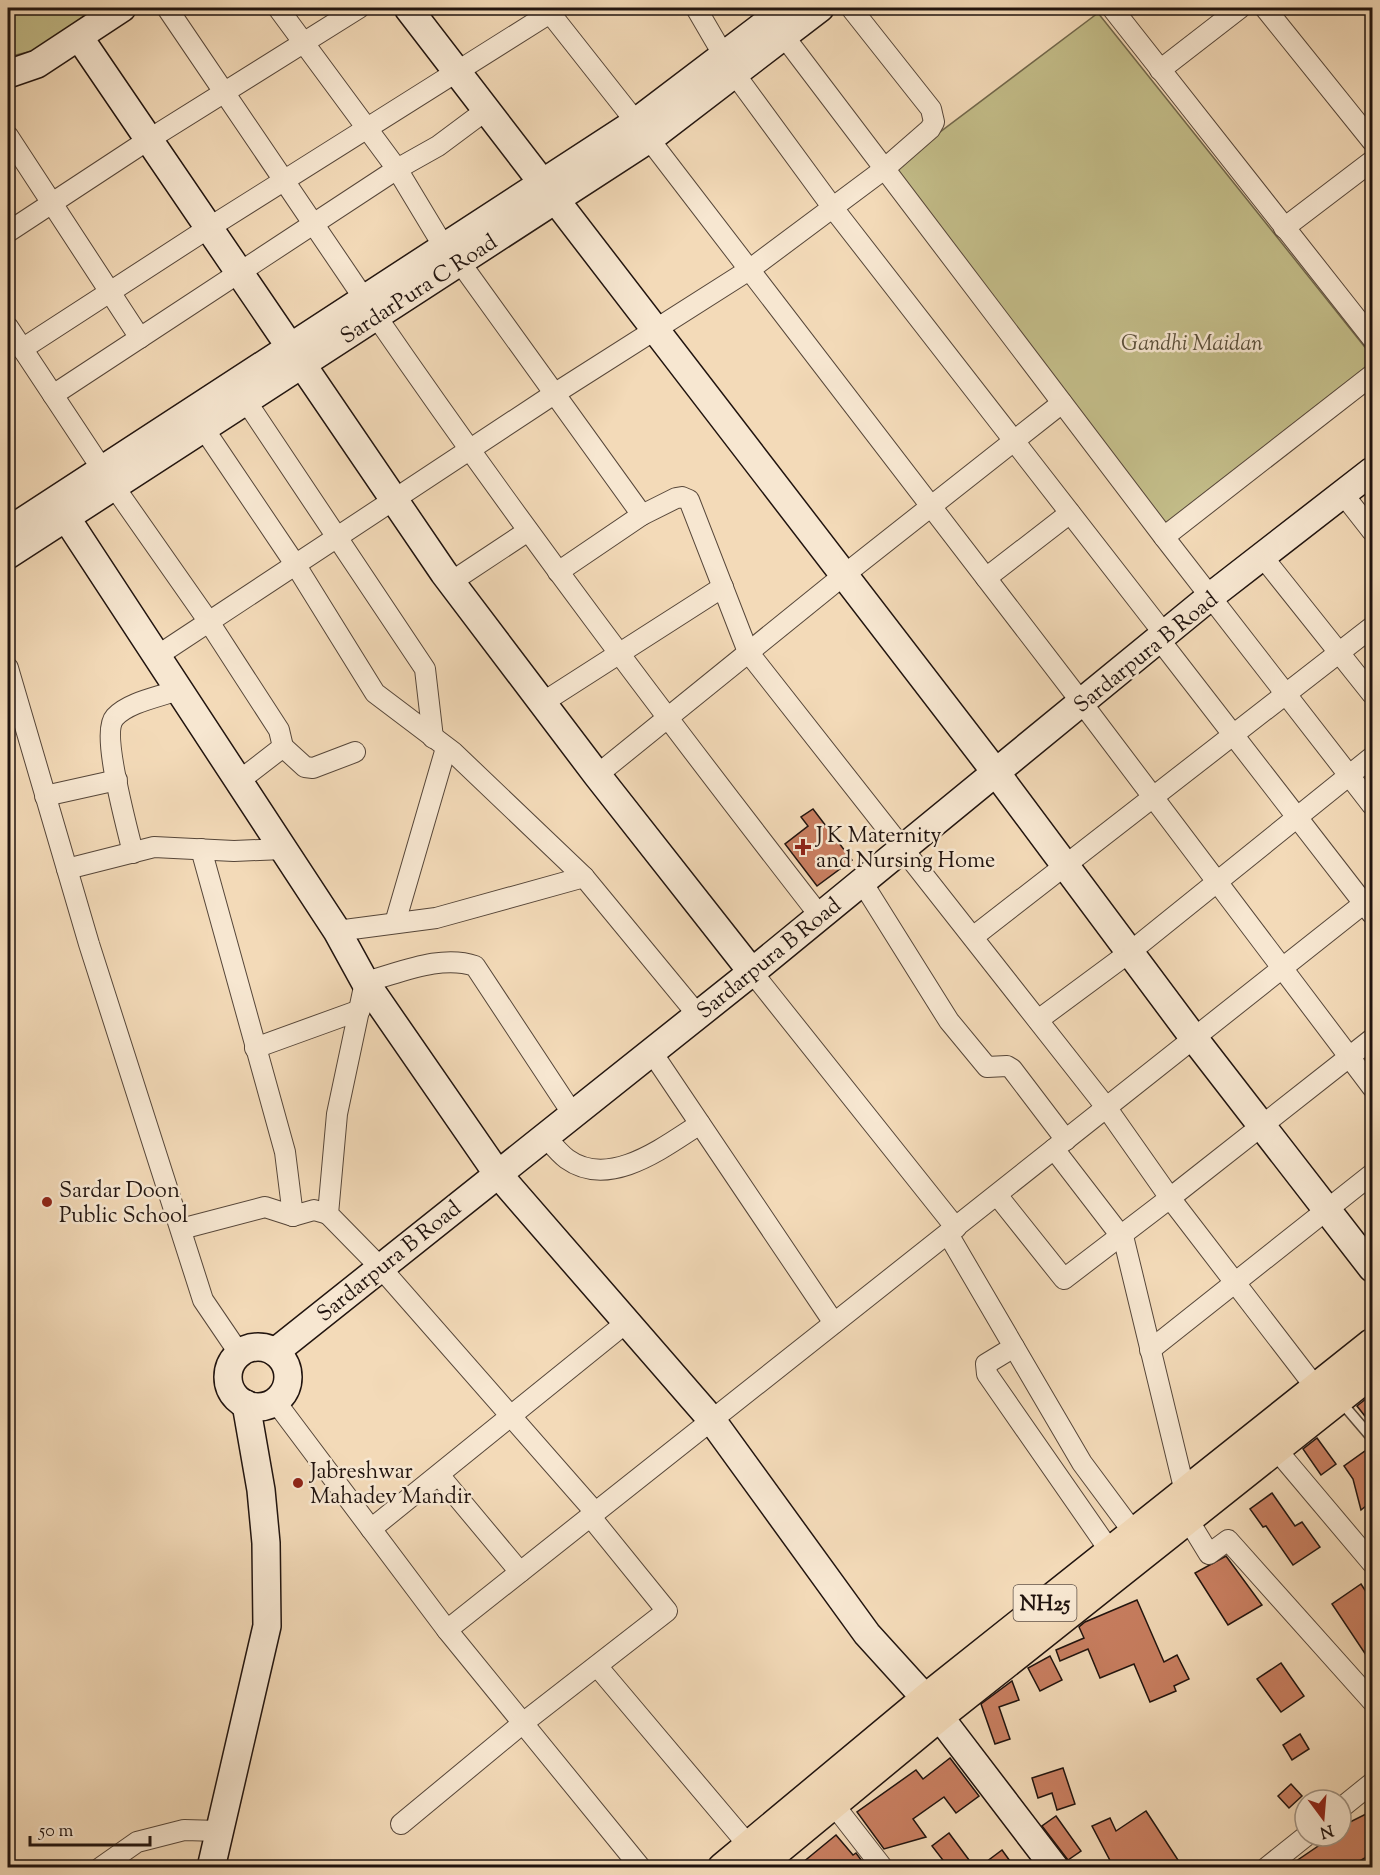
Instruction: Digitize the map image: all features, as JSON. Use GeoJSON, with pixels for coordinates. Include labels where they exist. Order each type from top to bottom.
{"type":"FeatureCollection","features":[{"type":"Feature","properties":{"kind":"main road","name":"NH25"},"geometry":{"type":"LineString","coordinates":[[755,1862],[1110,1551],[1134,1533],[1186,1505],[1275,1448],[1328,1394],[1372,1344]]}},
{"type":"Feature","properties":{"kind":"main road","name":"NH25"},"geometry":{"type":"LineString","coordinates":[[723,1868],[755,1862],[834,1805],[932,1708],[1328,1394],[1372,1372]]}},
{"type":"Feature","properties":{"kind":"street"},"geometry":{"type":"LineString","coordinates":[[8,74],[37,64],[122,8]]}},
{"type":"Feature","properties":{"kind":"street"},"geometry":{"type":"LineString","coordinates":[[168,8],[223,93],[285,180],[468,450],[667,718],[820,916]]}},
{"type":"Feature","properties":{"kind":"street"},"geometry":{"type":"LineString","coordinates":[[278,8],[397,169],[452,254],[642,515]]}},
{"type":"Feature","properties":{"kind":"street"},"geometry":{"type":"LineString","coordinates":[[8,232],[148,140],[359,8]]}},
{"type":"Feature","properties":{"kind":"street"},"geometry":{"type":"LineString","coordinates":[[408,8],[997,774],[1193,1037],[1372,1268]]}},
{"type":"Feature","properties":{"kind":"street"},"geometry":{"type":"LineString","coordinates":[[447,1630],[711,1419],[952,1231],[1193,1037],[1281,968],[1370,905],[1234,734],[1070,513],[833,208],[729,64],[696,8]]}},
{"type":"Feature","properties":{"kind":"street","name":"SardarPura C Road"},"geometry":{"type":"LineString","coordinates":[[8,555],[65,516],[108,477],[370,308],[547,190],[643,131],[729,64],[786,8]]}},
{"type":"Feature","properties":{"kind":"street","name":"SardarPura C Road"},"geometry":{"type":"LineString","coordinates":[[729,64],[783,35],[820,8]]}},
{"type":"Feature","properties":{"kind":"street"},"geometry":{"type":"LineString","coordinates":[[157,656],[468,450],[749,270],[883,170],[930,129],[934,115],[851,8]]}},
{"type":"Feature","properties":{"kind":"street"},"geometry":{"type":"LineString","coordinates":[[1112,8],[1372,338]]}},
{"type":"Feature","properties":{"kind":"street"},"geometry":{"type":"LineString","coordinates":[[1160,70],[1240,8]]}},
{"type":"Feature","properties":{"kind":"street"},"geometry":{"type":"LineString","coordinates":[[1265,8],[1372,141]]}},
{"type":"Feature","properties":{"kind":"street"},"geometry":{"type":"LineString","coordinates":[[22,349],[207,229],[550,13],[932,507],[1372,1087]]}},
{"type":"Feature","properties":{"kind":"street"},"geometry":{"type":"LineString","coordinates":[[783,35],[883,170],[1372,805]]}},
{"type":"Feature","properties":{"kind":"street"},"geometry":{"type":"LineString","coordinates":[[78,37],[392,500],[451,582],[542,704],[952,1231],[1014,1347],[1082,1463],[1134,1533]]}},
{"type":"Feature","properties":{"kind":"street"},"geometry":{"type":"LineString","coordinates":[[53,395],[397,169],[438,146],[486,111]]}},
{"type":"Feature","properties":{"kind":"street"},"geometry":{"type":"LineString","coordinates":[[8,135],[140,338]]}},
{"type":"Feature","properties":{"kind":"street"},"geometry":{"type":"LineString","coordinates":[[1284,228],[1372,161]]}},
{"type":"Feature","properties":{"kind":"street"},"geometry":{"type":"LineString","coordinates":[[8,327],[108,477],[209,622],[279,730],[283,747],[305,767],[313,768],[355,752]]}},
{"type":"Feature","properties":{"kind":"street","name":"SardarPura C Road"},"geometry":{"type":"LineString","coordinates":[[8,531],[204,429],[246,400],[294,356]]}},
{"type":"Feature","properties":{"kind":"street"},"geometry":{"type":"LineString","coordinates":[[1164,537],[1372,375]]}},
{"type":"Feature","properties":{"kind":"street"},"geometry":{"type":"LineString","coordinates":[[246,400],[425,669],[440,743],[395,923]]}},
{"type":"Feature","properties":{"kind":"street"},"geometry":{"type":"LineString","coordinates":[[597,775],[844,575],[1062,403]]}},
{"type":"Feature","properties":{"kind":"street"},"geometry":{"type":"LineString","coordinates":[[204,429],[295,564],[375,693],[440,743],[584,877],[697,1014]]}},
{"type":"Feature","properties":{"kind":"street","name":"Sardarpura B Road"},"geometry":{"type":"LineString","coordinates":[[275,1352],[544,1135],[752,972],[997,774],[1211,596],[1372,471]]}},
{"type":"Feature","properties":{"kind":"street"},"geometry":{"type":"LineString","coordinates":[[1343,494],[1372,531]]}},
{"type":"Feature","properties":{"kind":"street"},"geometry":{"type":"LineString","coordinates":[[558,572],[642,515],[676,498],[682,497],[689,500],[748,652],[1106,1107],[1170,1198],[1235,1283],[1328,1394]]}},
{"type":"Feature","properties":{"kind":"street"},"geometry":{"type":"LineString","coordinates":[[986,578],[1070,513]]}},
{"type":"Feature","properties":{"kind":"street"},"geometry":{"type":"LineString","coordinates":[[65,516],[337,931],[365,981],[497,1173],[711,1419],[867,1634],[932,1708],[1055,1868]]}},
{"type":"Feature","properties":{"kind":"street"},"geometry":{"type":"LineString","coordinates":[[451,582],[528,531]]}},
{"type":"Feature","properties":{"kind":"street"},"geometry":{"type":"LineString","coordinates":[[1262,556],[1372,694]]}},
{"type":"Feature","properties":{"kind":"street"},"geometry":{"type":"LineString","coordinates":[[542,704],[723,587]]}},
{"type":"Feature","properties":{"kind":"street"},"geometry":{"type":"LineString","coordinates":[[973,937],[1372,627]]}},
{"type":"Feature","properties":{"kind":"street"},"geometry":{"type":"LineString","coordinates":[[8,668],[67,869],[203,1299],[239,1353]]}},
{"type":"Feature","properties":{"kind":"street"},"geometry":{"type":"LineString","coordinates":[[134,853],[117,780],[110,731],[113,718],[131,706],[178,690]]}},
{"type":"Feature","properties":{"kind":"street"},"geometry":{"type":"LineString","coordinates":[[239,781],[283,747]]}},
{"type":"Feature","properties":{"kind":"street"},"geometry":{"type":"LineString","coordinates":[[1038,1020],[1130,952],[1372,757]]}},
{"type":"Feature","properties":{"kind":"street"},"geometry":{"type":"LineString","coordinates":[[45,796],[117,780]]}},
{"type":"Feature","properties":{"kind":"street"},"geometry":{"type":"LineString","coordinates":[[67,869],[164,846],[234,851],[283,849]]}},
{"type":"Feature","properties":{"kind":"street"},"geometry":{"type":"LineString","coordinates":[[201,849],[285,1152],[293,1216]]}},
{"type":"Feature","properties":{"kind":"street"},"geometry":{"type":"LineString","coordinates":[[337,931],[436,918],[584,877]]}},
{"type":"Feature","properties":{"kind":"street"},"geometry":{"type":"LineString","coordinates":[[862,882],[962,1039],[987,1067],[1007,1066],[1012,1069],[1121,1237],[1186,1505],[1209,1554],[1228,1540],[1372,1701]]}},
{"type":"Feature","properties":{"kind":"street"},"geometry":{"type":"LineString","coordinates":[[365,981],[454,961],[475,966],[572,1113]]}},
{"type":"Feature","properties":{"kind":"street"},"geometry":{"type":"LineString","coordinates":[[328,1214],[337,1114],[365,981]]}},
{"type":"Feature","properties":{"kind":"street"},"geometry":{"type":"LineString","coordinates":[[255,1048],[360,1011]]}},
{"type":"Feature","properties":{"kind":"street"},"geometry":{"type":"LineString","coordinates":[[997,1195],[1064,1279],[1121,1237],[1372,1039]]}},
{"type":"Feature","properties":{"kind":"street"},"geometry":{"type":"LineString","coordinates":[[651,1051],[834,1323]]}},
{"type":"Feature","properties":{"kind":"street"},"geometry":{"type":"LineString","coordinates":[[544,1135],[567,1159],[580,1165],[607,1168],[644,1158],[700,1124]]}},
{"type":"Feature","properties":{"kind":"street"},"geometry":{"type":"LineString","coordinates":[[1150,1350],[1372,1174]]}},
{"type":"Feature","properties":{"kind":"street"},"geometry":{"type":"LineString","coordinates":[[181,1229],[265,1208],[293,1216],[314,1210],[328,1214],[380,1267],[512,1417],[593,1514],[667,1611],[523,1723],[401,1824]]}},
{"type":"Feature","properties":{"kind":"street"},"geometry":{"type":"LineString","coordinates":[[371,1529],[627,1322]]}},
{"type":"Feature","properties":{"kind":"street"},"geometry":{"type":"LineString","coordinates":[[257,1347],[275,1352],[286,1367],[288,1376],[282,1394],[276,1401],[257,1407],[246,1404],[231,1391],[228,1371],[239,1353],[257,1347]]}},
{"type":"Feature","properties":{"kind":"street"},"geometry":{"type":"LineString","coordinates":[[1014,1347],[990,1359],[986,1364],[987,1374],[1110,1551]]}},
{"type":"Feature","properties":{"kind":"street"},"geometry":{"type":"LineString","coordinates":[[276,1401],[447,1630],[641,1868]]}},
{"type":"Feature","properties":{"kind":"street"},"geometry":{"type":"LineString","coordinates":[[211,1868],[267,1626],[262,1501],[246,1404]]}},
{"type":"Feature","properties":{"kind":"street"},"geometry":{"type":"LineString","coordinates":[[1275,1448],[1372,1563]]}},
{"type":"Feature","properties":{"kind":"street"},"geometry":{"type":"LineString","coordinates":[[439,1475],[520,1572]]}},
{"type":"Feature","properties":{"kind":"street"},"geometry":{"type":"LineString","coordinates":[[597,1666],[755,1862]]}},
{"type":"Feature","properties":{"kind":"street"},"geometry":{"type":"LineString","coordinates":[[1353,1798],[1372,1783]]}},
{"type":"Feature","properties":{"kind":"street"},"geometry":{"type":"LineString","coordinates":[[834,1805],[883,1868]]}},
{"type":"Feature","properties":{"kind":"street"},"geometry":{"type":"LineString","coordinates":[[100,1868],[137,1842],[183,1830],[219,1831]]}},
{"type":"Feature","properties":{"kind":"street"},"geometry":{"type":"LineString","coordinates":[[1266,1868],[1293,1846]]}},
{"type":"Feature","properties":{"kind":"lane"},"geometry":{"type":"LineString","coordinates":[[1328,1394],[1372,1436]]}},
{"type":"Feature","properties":{"kind":"green space"},"geometry":{"type":"Polygon","coordinates":[[[8,8],[95,8],[36,50],[8,57],[8,8]]]}},
{"type":"Feature","properties":{"kind":"green space","name":"Gandhi Maidan"},"geometry":{"type":"Polygon","coordinates":[[[1098,13],[1372,356],[1372,384],[1174,534],[891,169],[1098,13]]]}},
{"type":"Feature","properties":{"kind":"building"},"geometry":{"type":"Polygon","coordinates":[[[813,809],[852,860],[817,886],[785,844],[808,826],[801,817],[813,809]]]}},
{"type":"Feature","properties":{"kind":"building"},"geometry":{"type":"Polygon","coordinates":[[[1372,1394],[1372,1425],[1357,1406],[1372,1394]]]}},
{"type":"Feature","properties":{"kind":"building"},"geometry":{"type":"Polygon","coordinates":[[[1317,1438],[1336,1464],[1321,1475],[1303,1449],[1317,1438]]]}},
{"type":"Feature","properties":{"kind":"building"},"geometry":{"type":"Polygon","coordinates":[[[1372,1446],[1372,1501],[1361,1510],[1353,1479],[1344,1466],[1372,1446]]]}},
{"type":"Feature","properties":{"kind":"building"},"geometry":{"type":"Polygon","coordinates":[[[1272,1493],[1295,1526],[1302,1522],[1320,1547],[1293,1565],[1266,1526],[1263,1527],[1250,1509],[1272,1493]]]}},
{"type":"Feature","properties":{"kind":"building"},"geometry":{"type":"Polygon","coordinates":[[[1226,1556],[1262,1605],[1228,1625],[1195,1573],[1226,1556]]]}},
{"type":"Feature","properties":{"kind":"building"},"geometry":{"type":"Polygon","coordinates":[[[1361,1584],[1372,1601],[1372,1664],[1332,1604],[1361,1584]]]}},
{"type":"Feature","properties":{"kind":"building"},"geometry":{"type":"Polygon","coordinates":[[[1137,1600],[1164,1662],[1177,1655],[1189,1679],[1174,1686],[1176,1691],[1150,1702],[1134,1664],[1100,1678],[1088,1649],[1060,1661],[1056,1650],[1084,1638],[1079,1627],[1085,1622],[1137,1600]]]}},
{"type":"Feature","properties":{"kind":"building"},"geometry":{"type":"Polygon","coordinates":[[[1050,1656],[1062,1680],[1040,1691],[1028,1668],[1050,1656]]]}},
{"type":"Feature","properties":{"kind":"building"},"geometry":{"type":"Polygon","coordinates":[[[1281,1663],[1304,1696],[1281,1712],[1257,1679],[1281,1663]]]}},
{"type":"Feature","properties":{"kind":"building"},"geometry":{"type":"Polygon","coordinates":[[[1012,1681],[1019,1700],[999,1707],[1010,1739],[995,1744],[981,1704],[1012,1681]]]}},
{"type":"Feature","properties":{"kind":"building"},"geometry":{"type":"Polygon","coordinates":[[[1300,1734],[1309,1749],[1292,1760],[1283,1745],[1300,1734]]]}},
{"type":"Feature","properties":{"kind":"building"},"geometry":{"type":"Polygon","coordinates":[[[950,1758],[979,1796],[956,1813],[944,1797],[913,1819],[926,1837],[884,1849],[857,1812],[916,1770],[923,1779],[950,1758]]]}},
{"type":"Feature","properties":{"kind":"building"},"geometry":{"type":"Polygon","coordinates":[[[1063,1768],[1075,1804],[1057,1810],[1052,1793],[1038,1798],[1032,1778],[1063,1768]]]}},
{"type":"Feature","properties":{"kind":"building"},"geometry":{"type":"Polygon","coordinates":[[[1291,1784],[1295,1788],[1293,1804],[1289,1808],[1278,1796],[1291,1784]]]}},
{"type":"Feature","properties":{"kind":"building"},"geometry":{"type":"Polygon","coordinates":[[[1146,1811],[1180,1863],[1173,1868],[1114,1868],[1092,1826],[1110,1818],[1116,1831],[1146,1811]]]}},
{"type":"Feature","properties":{"kind":"building"},"geometry":{"type":"Polygon","coordinates":[[[1372,1811],[1372,1854],[1347,1868],[1286,1868],[1315,1848],[1353,1848],[1353,1820],[1372,1811]]]}},
{"type":"Feature","properties":{"kind":"building"},"geometry":{"type":"Polygon","coordinates":[[[1056,1816],[1081,1851],[1068,1860],[1042,1826],[1056,1816]]]}},
{"type":"Feature","properties":{"kind":"building"},"geometry":{"type":"Polygon","coordinates":[[[949,1833],[975,1868],[949,1868],[932,1846],[949,1833]]]}},
{"type":"Feature","properties":{"kind":"building"},"geometry":{"type":"Polygon","coordinates":[[[836,1835],[853,1855],[856,1853],[867,1868],[796,1868],[836,1835]]]}},
{"type":"Feature","properties":{"kind":"building"},"geometry":{"type":"Polygon","coordinates":[[[1002,1850],[1015,1868],[978,1868],[1002,1850]]]}},
{"type":"Feature","properties":{"kind":"place","name":"J K Maternity and Nursing Home"},"geometry":{"type":"Point","coordinates":[803,847]}},
{"type":"Feature","properties":{"kind":"place","name":"Sardar Doon Public School"},"geometry":{"type":"Point","coordinates":[47,1202]}},
{"type":"Feature","properties":{"kind":"place","name":"Jabreshwar Mahadev Mandir"},"geometry":{"type":"Point","coordinates":[298,1483]}}]}
